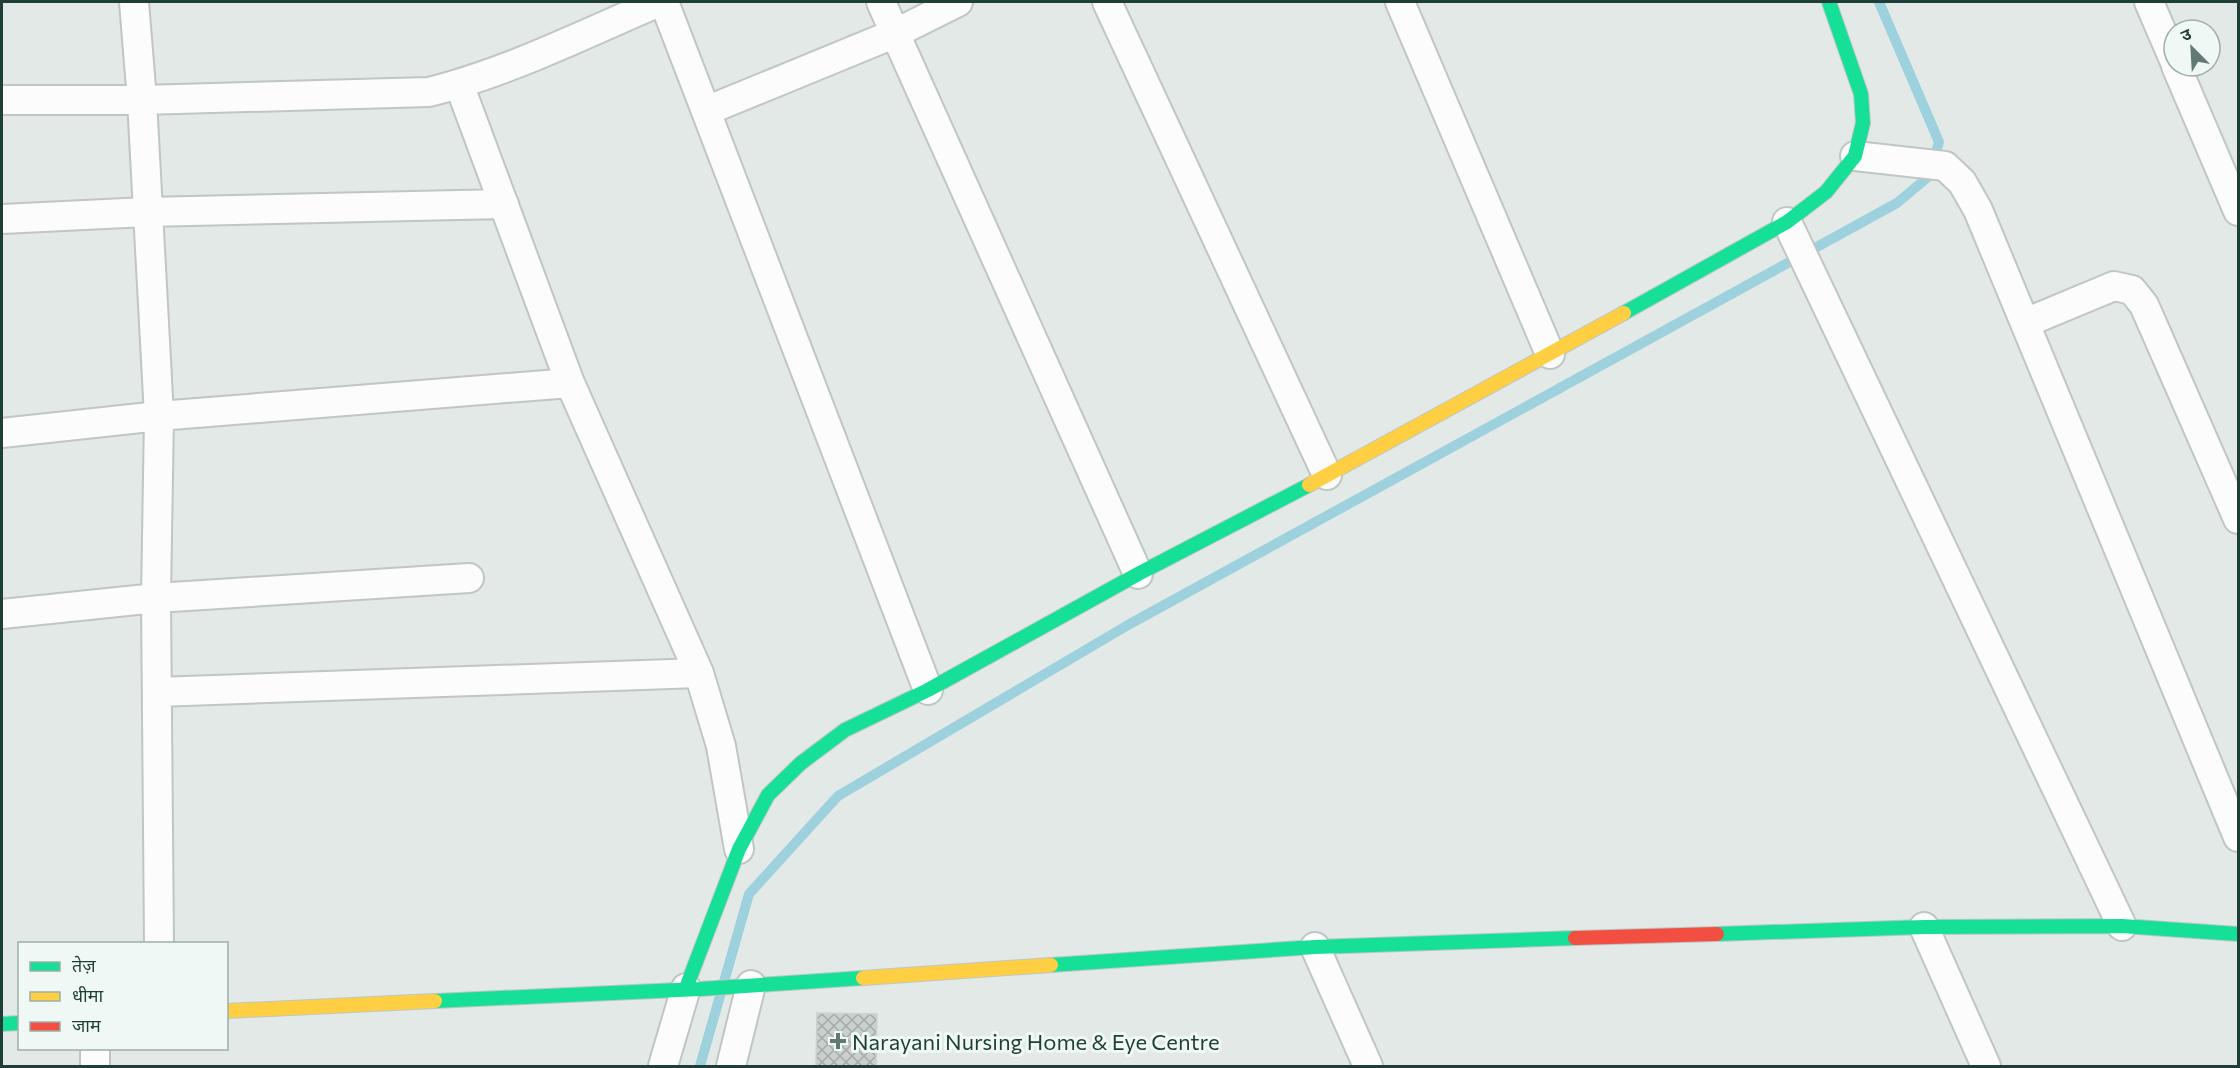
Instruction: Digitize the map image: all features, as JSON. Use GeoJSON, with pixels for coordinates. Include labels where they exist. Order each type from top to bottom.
{"type":"FeatureCollection","features":[{"type":"Feature","properties":{"kind":"street"},"geometry":{"type":"LineString","coordinates":[[134,2],[142,100],[146,212],[159,416],[156,598],[159,942]]}},
{"type":"Feature","properties":{"kind":"street"},"geometry":{"type":"LineString","coordinates":[[2,100],[142,100],[429,92],[501,70],[659,2]]}},
{"type":"Feature","properties":{"kind":"street"},"geometry":{"type":"LineString","coordinates":[[664,2],[928,690]]}},
{"type":"Feature","properties":{"kind":"street"},"geometry":{"type":"LineString","coordinates":[[881,2],[1138,573]]}},
{"type":"Feature","properties":{"kind":"street"},"geometry":{"type":"LineString","coordinates":[[706,111],[896,33],[958,2]]}},
{"type":"Feature","properties":{"kind":"street"},"geometry":{"type":"LineString","coordinates":[[1107,2],[1327,475]]}},
{"type":"Feature","properties":{"kind":"street"},"geometry":{"type":"LineString","coordinates":[[1400,2],[1550,354]]}},
{"type":"Feature","properties":{"kind":"street"},"geometry":{"type":"LineString","coordinates":[[663,1066],[693,989],[739,849],[768,795],[801,763],[845,730],[928,690],[1138,573],[1327,475],[1749,245],[1787,222],[1826,192],[1855,156],[1863,123],[1861,94],[1840,30],[1828,2]]}},
{"type":"Feature","properties":{"kind":"street"},"geometry":{"type":"LineString","coordinates":[[2149,2],[2162,32]]}},
{"type":"Feature","properties":{"kind":"street"},"geometry":{"type":"LineString","coordinates":[[2181,78],[2238,211]]}},
{"type":"Feature","properties":{"kind":"street"},"geometry":{"type":"LineString","coordinates":[[459,84],[570,383],[699,673],[721,746],[739,849]]}},
{"type":"Feature","properties":{"kind":"street"},"geometry":{"type":"LineString","coordinates":[[1855,156],[1945,166],[1962,182],[1978,210],[2238,837]]}},
{"type":"Feature","properties":{"kind":"street"},"geometry":{"type":"LineString","coordinates":[[2,219],[146,212],[504,204]]}},
{"type":"Feature","properties":{"kind":"street"},"geometry":{"type":"LineString","coordinates":[[1787,222],[2122,926]]}},
{"type":"Feature","properties":{"kind":"street"},"geometry":{"type":"LineString","coordinates":[[2025,323],[2114,286],[2132,290],[2144,305],[2238,519]]}},
{"type":"Feature","properties":{"kind":"street"},"geometry":{"type":"LineString","coordinates":[[2,433],[159,416],[570,383]]}},
{"type":"Feature","properties":{"kind":"street"},"geometry":{"type":"LineString","coordinates":[[2,614],[156,598],[469,578]]}},
{"type":"Feature","properties":{"kind":"street"},"geometry":{"type":"LineString","coordinates":[[157,692],[699,673]]}},
{"type":"Feature","properties":{"kind":"street"},"geometry":{"type":"LineString","coordinates":[[228,1011],[693,989],[1315,947],[1924,927],[2122,926],[2238,934]]}},
{"type":"Feature","properties":{"kind":"street"},"geometry":{"type":"LineString","coordinates":[[1924,927],[1986,1066]]}},
{"type":"Feature","properties":{"kind":"street"},"geometry":{"type":"LineString","coordinates":[[1315,947],[1368,1066]]}},
{"type":"Feature","properties":{"kind":"street"},"geometry":{"type":"LineString","coordinates":[[731,1066],[746,985]]}},
{"type":"Feature","properties":{"kind":"street"},"geometry":{"type":"LineString","coordinates":[[2,1024],[18,1023]]}},
{"type":"Feature","properties":{"kind":"street"},"geometry":{"type":"LineString","coordinates":[[95,1050],[95,1066]]}},
{"type":"Feature","properties":{"kind":"building"},"geometry":{"type":"Polygon","coordinates":[[[817,1013],[877,1014],[876,1066],[816,1066],[817,1013]]]}},
{"type":"Feature","properties":{"kind":"waterway"},"geometry":{"type":"LineString","coordinates":[[700,1066],[749,894],[838,796],[1128,625],[1897,203],[1928,177],[1939,142],[1879,2]]}},
{"type":"Feature","properties":{"kind":"traffic: fast"},"geometry":{"type":"LineString","coordinates":[[1624,313],[1787,222],[1826,192],[1855,156],[1863,123],[1861,94],[1829,2]]}},
{"type":"Feature","properties":{"kind":"traffic: fast"},"geometry":{"type":"LineString","coordinates":[[686,988],[739,849],[768,795],[801,763],[845,730],[928,690],[1138,574],[1309,485]]}},
{"type":"Feature","properties":{"kind":"traffic: fast"},"geometry":{"type":"LineString","coordinates":[[1717,934],[1924,927],[2122,926],[2238,934]]}},
{"type":"Feature","properties":{"kind":"traffic: fast"},"geometry":{"type":"LineString","coordinates":[[1051,965],[1315,947],[1575,938]]}},
{"type":"Feature","properties":{"kind":"traffic: fast"},"geometry":{"type":"LineString","coordinates":[[435,1001],[700,989],[863,978]]}},
{"type":"Feature","properties":{"kind":"traffic: fast"},"geometry":{"type":"LineString","coordinates":[[2,1024],[18,1023]]}},
{"type":"Feature","properties":{"kind":"traffic: slow"},"geometry":{"type":"LineString","coordinates":[[1309,485],[1624,313]]}},
{"type":"Feature","properties":{"kind":"traffic: slow"},"geometry":{"type":"LineString","coordinates":[[863,978],[1051,965]]}},
{"type":"Feature","properties":{"kind":"traffic: slow"},"geometry":{"type":"LineString","coordinates":[[228,1011],[435,1001]]}},
{"type":"Feature","properties":{"kind":"traffic: jam"},"geometry":{"type":"LineString","coordinates":[[1575,938],[1717,934]]}},
{"type":"Feature","properties":{"kind":"place","name":"Narayani Nursing Home & Eye Centre"},"geometry":{"type":"Point","coordinates":[838,1041]}}]}
